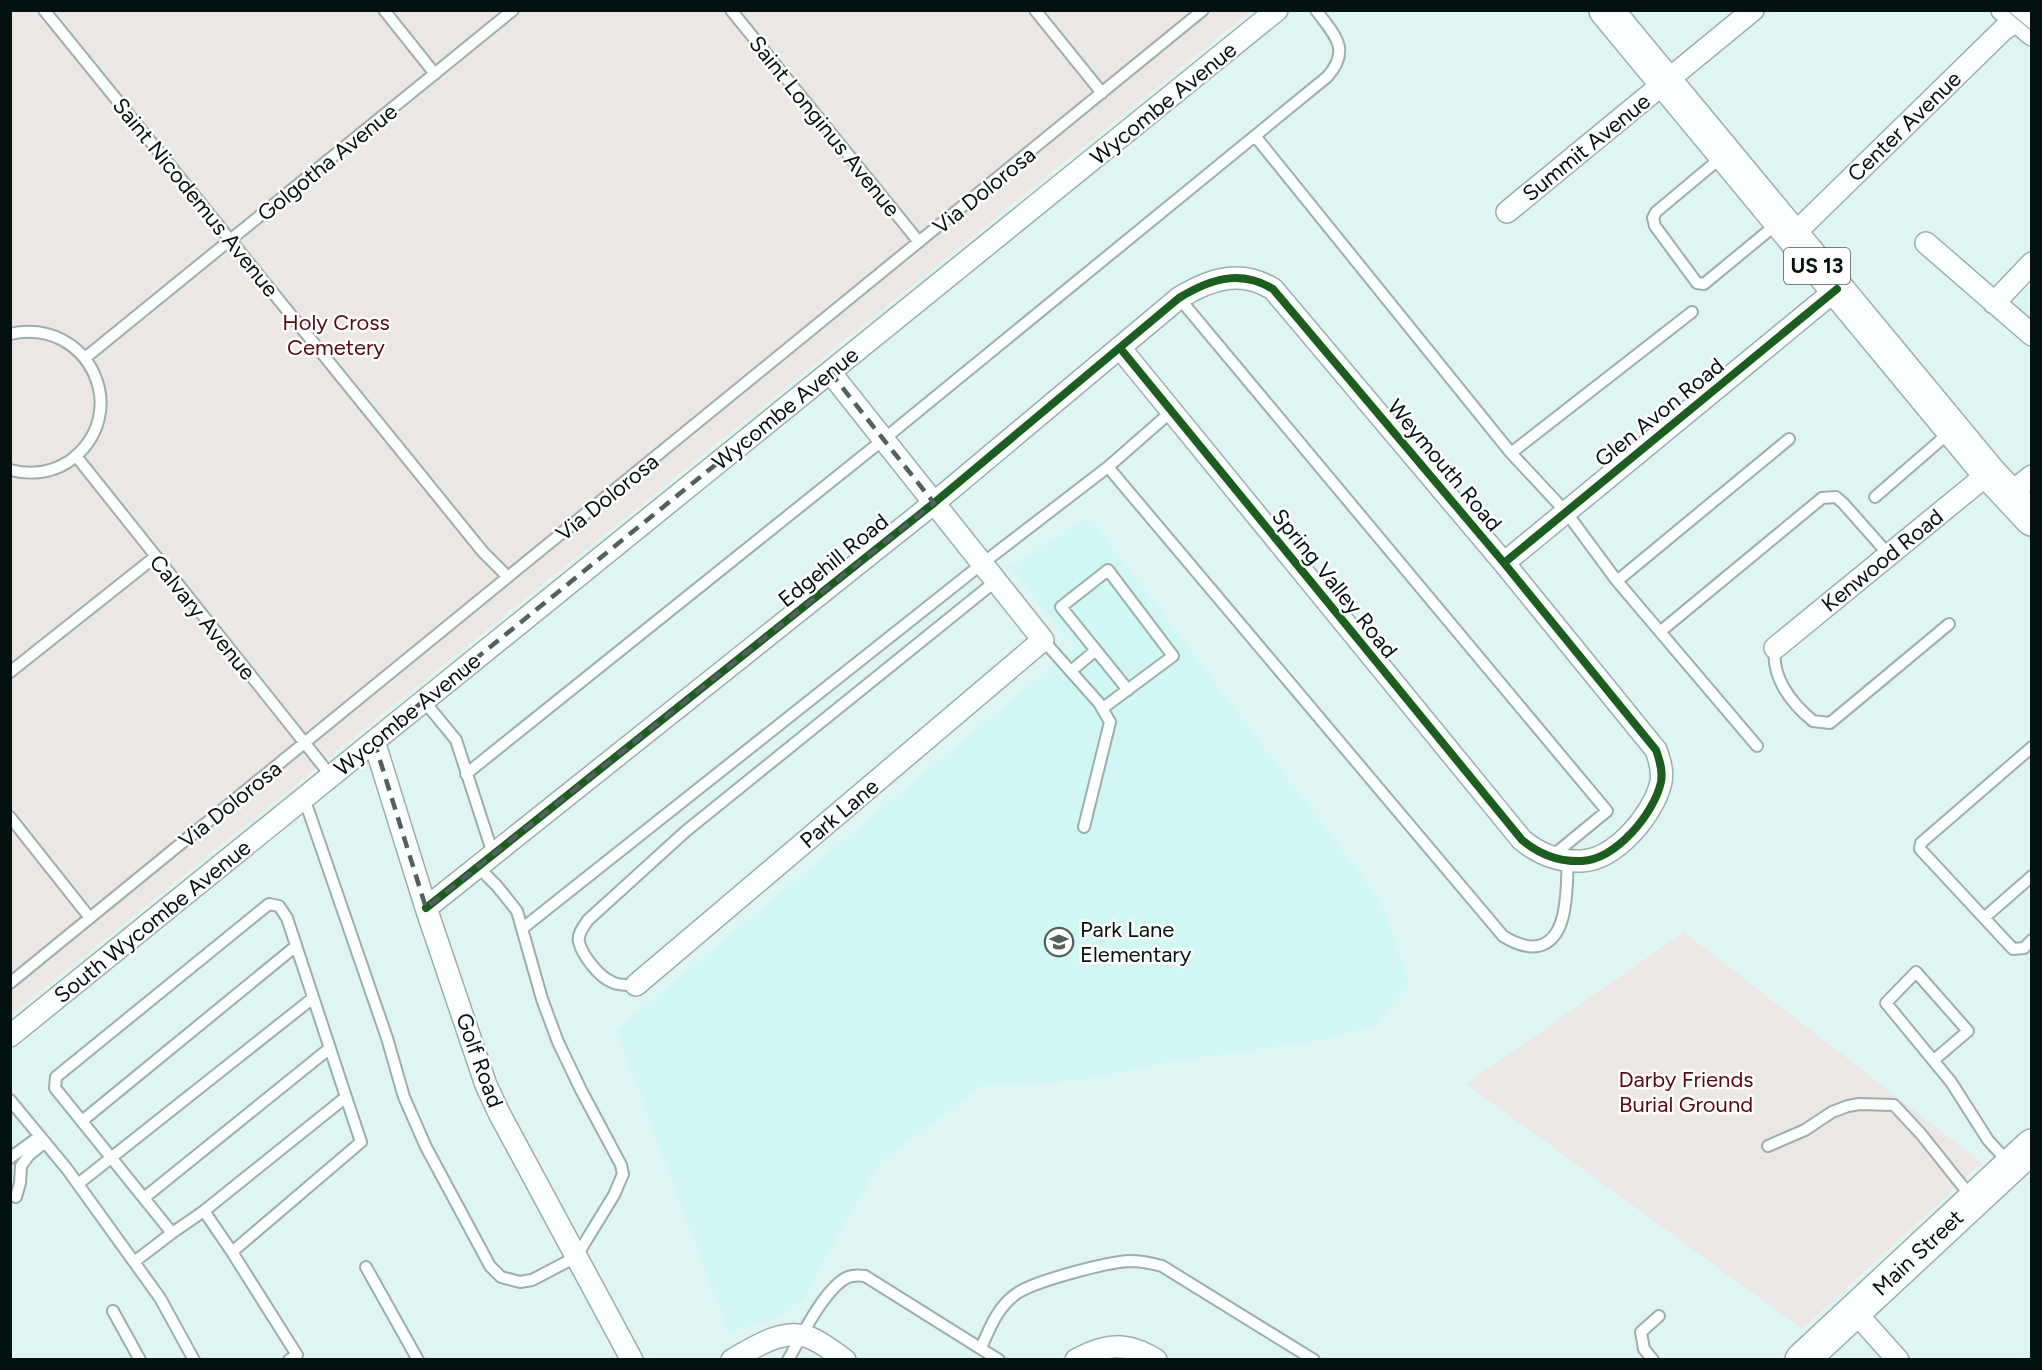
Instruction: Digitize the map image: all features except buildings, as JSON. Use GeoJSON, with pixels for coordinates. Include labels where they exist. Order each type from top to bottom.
{"type":"FeatureCollection","features":[{"type":"Feature","properties":{"kind":"main road","name":"US 13"},"geometry":{"type":"LineString","coordinates":[[1606,10],[1953,430],[2010,481],[2031,519]]}},
{"type":"Feature","properties":{"kind":"main road","name":"Main Street"},"geometry":{"type":"LineString","coordinates":[[1802,1359],[2021,1156]]}},
{"type":"Feature","properties":{"kind":"street","name":"Wycombe Avenue"},"geometry":{"type":"LineString","coordinates":[[298,802],[1276,10]]}},
{"type":"Feature","properties":{"kind":"street","name":"Summit Avenue"},"geometry":{"type":"LineString","coordinates":[[1507,212],[1753,10]]}},
{"type":"Feature","properties":{"kind":"street","name":"Center Avenue"},"geometry":{"type":"LineString","coordinates":[[1786,228],[2004,29],[2020,20]]}},
{"type":"Feature","properties":{"kind":"street"},"geometry":{"type":"LineString","coordinates":[[1926,243],[2031,335]]}},
{"type":"Feature","properties":{"kind":"street"},"geometry":{"type":"LineString","coordinates":[[1994,303],[2031,262]]}},
{"type":"Feature","properties":{"kind":"street","name":"Edgehill Road"},"geometry":{"type":"LineString","coordinates":[[426,908],[934,502],[1179,298],[1206,284],[1228,278],[1250,279],[1273,289]]}},
{"type":"Feature","properties":{"kind":"street","name":"Weymouth Road"},"geometry":{"type":"LineString","coordinates":[[1273,289],[1504,563],[1656,750],[1661,765],[1661,781],[1649,812],[1635,830],[1611,849],[1589,860],[1559,858]]}},
{"type":"Feature","properties":{"kind":"street","name":"Glen Avon Road"},"geometry":{"type":"LineString","coordinates":[[1504,563],[1837,290]]}},
{"type":"Feature","properties":{"kind":"street","name":"Spring Valley Road"},"geometry":{"type":"LineString","coordinates":[[1120,348],[1522,840],[1533,850],[1559,858]]}},
{"type":"Feature","properties":{"kind":"street"},"geometry":{"type":"LineString","coordinates":[[830,372],[1043,640]]}},
{"type":"Feature","properties":{"kind":"street","name":"Kenwood Road"},"geometry":{"type":"LineString","coordinates":[[1775,648],[1889,555],[2010,481]]}},
{"type":"Feature","properties":{"kind":"street","name":"Park Lane"},"geometry":{"type":"LineString","coordinates":[[636,985],[1043,640]]}},
{"type":"Feature","properties":{"kind":"street","name":"Golf Road"},"geometry":{"type":"LineString","coordinates":[[374,741],[426,908],[486,1085],[632,1359]]}},
{"type":"Feature","properties":{"kind":"street","name":"South Wycombe Avenue"},"geometry":{"type":"LineString","coordinates":[[10,1036],[298,802]]}},
{"type":"Feature","properties":{"kind":"street"},"geometry":{"type":"LineString","coordinates":[[1854,1311],[1898,1359]]}},
{"type":"Feature","properties":{"kind":"street"},"geometry":{"type":"LineString","coordinates":[[732,1359],[768,1340],[782,1336],[808,1337],[845,1359]]}},
{"type":"Feature","properties":{"kind":"street"},"geometry":{"type":"LineString","coordinates":[[1076,1359],[1103,1347],[1117,1346],[1130,1347],[1156,1359]]}},
{"type":"Feature","properties":{"kind":"lane","name":"Saint Nicodemus Avenue"},"geometry":{"type":"LineString","coordinates":[[44,10],[483,552],[508,577]]}},
{"type":"Feature","properties":{"kind":"lane"},"geometry":{"type":"LineString","coordinates":[[384,10],[435,74]]}},
{"type":"Feature","properties":{"kind":"lane","name":"Golgotha Avenue"},"geometry":{"type":"LineString","coordinates":[[86,358],[513,10]]}},
{"type":"Feature","properties":{"kind":"lane","name":"Saint Longinus Avenue"},"geometry":{"type":"LineString","coordinates":[[731,10],[919,242]]}},
{"type":"Feature","properties":{"kind":"lane"},"geometry":{"type":"LineString","coordinates":[[1035,10],[1102,93]]}},
{"type":"Feature","properties":{"kind":"lane","name":"Via Dolorosa"},"geometry":{"type":"LineString","coordinates":[[10,983],[1203,10]]}},
{"type":"Feature","properties":{"kind":"lane"},"geometry":{"type":"LineString","coordinates":[[466,774],[884,439],[1327,77],[1336,67],[1340,45],[1316,10]]}},
{"type":"Feature","properties":{"kind":"lane"},"geometry":{"type":"LineString","coordinates":[[1255,136],[1511,453],[1566,512],[1617,581],[1757,746]]}},
{"type":"Feature","properties":{"kind":"lane"},"geometry":{"type":"LineString","coordinates":[[1725,154],[1656,212],[1653,218],[1655,226],[1697,283],[1704,284],[1786,228]]}},
{"type":"Feature","properties":{"kind":"lane"},"geometry":{"type":"LineString","coordinates":[[1108,467],[1503,936],[1521,945],[1534,946],[1553,940],[1561,926],[1559,858],[1607,811],[1179,298]]}},
{"type":"Feature","properties":{"kind":"lane"},"geometry":{"type":"LineString","coordinates":[[1511,453],[1692,312]]}},
{"type":"Feature","properties":{"kind":"lane"},"geometry":{"type":"LineString","coordinates":[[10,334],[31,331],[50,334],[65,340],[86,358],[94,372],[101,404],[94,432],[76,456],[52,469],[26,473],[10,470]]}},
{"type":"Feature","properties":{"kind":"lane"},"geometry":{"type":"LineString","coordinates":[[523,928],[983,563],[1108,467],[1172,411]]}},
{"type":"Feature","properties":{"kind":"lane"},"geometry":{"type":"LineString","coordinates":[[1875,497],[1953,430]]}},
{"type":"Feature","properties":{"kind":"lane"},"geometry":{"type":"LineString","coordinates":[[1617,581],[1789,439]]}},
{"type":"Feature","properties":{"kind":"lane","name":"Calvary Avenue"},"geometry":{"type":"LineString","coordinates":[[76,456],[331,776]]}},
{"type":"Feature","properties":{"kind":"lane"},"geometry":{"type":"LineString","coordinates":[[1661,631],[1822,498],[1836,497],[1889,555]]}},
{"type":"Feature","properties":{"kind":"lane"},"geometry":{"type":"LineString","coordinates":[[10,672],[155,557]]}},
{"type":"Feature","properties":{"kind":"lane"},"geometry":{"type":"LineString","coordinates":[[1103,708],[1128,690],[1173,656],[1108,570],[1061,607],[1128,690]]}},
{"type":"Feature","properties":{"kind":"lane"},"geometry":{"type":"LineString","coordinates":[[636,985],[618,985],[594,969],[579,942],[580,934],[588,920],[686,831],[997,580]]}},
{"type":"Feature","properties":{"kind":"lane"},"geometry":{"type":"LineString","coordinates":[[1775,648],[1774,667],[1782,686],[1813,721],[1830,723],[1949,624]]}},
{"type":"Feature","properties":{"kind":"lane"},"geometry":{"type":"LineString","coordinates":[[1043,640],[1103,708],[1110,722],[1084,827]]}},
{"type":"Feature","properties":{"kind":"lane"},"geometry":{"type":"LineString","coordinates":[[1071,671],[1096,650]]}},
{"type":"Feature","properties":{"kind":"lane"},"geometry":{"type":"LineString","coordinates":[[298,802],[387,1038],[404,1097],[426,1147],[490,1266],[501,1277],[520,1282],[532,1280],[576,1257],[614,1195],[623,1174],[621,1165],[580,1090],[558,1042],[542,999],[517,910],[485,861],[466,774],[456,740],[424,701]]}},
{"type":"Feature","properties":{"kind":"lane"},"geometry":{"type":"LineString","coordinates":[[2031,747],[1921,843],[1920,849],[2013,949],[2024,948],[2031,940]]}},
{"type":"Feature","properties":{"kind":"lane"},"geometry":{"type":"LineString","coordinates":[[10,817],[90,918]]}},
{"type":"Feature","properties":{"kind":"lane"},"geometry":{"type":"LineString","coordinates":[[1984,918],[2031,876]]}},
{"type":"Feature","properties":{"kind":"lane"},"geometry":{"type":"LineString","coordinates":[[172,1233],[55,1088],[56,1077],[269,904],[279,906],[287,918],[362,1142],[232,1252]]}},
{"type":"Feature","properties":{"kind":"lane"},"geometry":{"type":"LineString","coordinates":[[82,1121],[296,946]]}},
{"type":"Feature","properties":{"kind":"lane"},"geometry":{"type":"LineString","coordinates":[[1934,1060],[1968,1031],[1916,972],[1886,1003],[1934,1060],[1988,1140],[2021,1156]]}},
{"type":"Feature","properties":{"kind":"lane"},"geometry":{"type":"LineString","coordinates":[[78,1184],[313,998]]}},
{"type":"Feature","properties":{"kind":"lane"},"geometry":{"type":"LineString","coordinates":[[144,1198],[330,1048]]}},
{"type":"Feature","properties":{"kind":"lane"},"geometry":{"type":"LineString","coordinates":[[134,1262],[204,1211],[346,1097]]}},
{"type":"Feature","properties":{"kind":"lane"},"geometry":{"type":"LineString","coordinates":[[10,1100],[78,1184],[160,1298],[192,1359]]}},
{"type":"Feature","properties":{"kind":"lane"},"geometry":{"type":"LineString","coordinates":[[1768,1146],[1805,1130],[1832,1112],[1848,1106],[1894,1105],[1922,1134],[1974,1201]]}},
{"type":"Feature","properties":{"kind":"lane"},"geometry":{"type":"LineString","coordinates":[[10,1158],[42,1139]]}},
{"type":"Feature","properties":{"kind":"lane"},"geometry":{"type":"LineString","coordinates":[[16,1197],[21,1166],[42,1139]]}},
{"type":"Feature","properties":{"kind":"lane"},"geometry":{"type":"LineString","coordinates":[[204,1211],[232,1252],[295,1358]]}},
{"type":"Feature","properties":{"kind":"lane"},"geometry":{"type":"LineString","coordinates":[[981,1348],[993,1321],[1004,1306],[1019,1292],[1041,1282],[1114,1263],[1145,1261],[1162,1266],[1314,1359]]}},
{"type":"Feature","properties":{"kind":"lane"},"geometry":{"type":"LineString","coordinates":[[366,1267],[418,1359]]}},
{"type":"Feature","properties":{"kind":"lane"},"geometry":{"type":"LineString","coordinates":[[788,1359],[830,1290],[846,1278],[865,1275],[999,1359]]}},
{"type":"Feature","properties":{"kind":"lane"},"geometry":{"type":"LineString","coordinates":[[113,1311],[140,1359]]}},
{"type":"Feature","properties":{"kind":"lane"},"geometry":{"type":"LineString","coordinates":[[1653,1359],[1644,1349],[1641,1332],[1659,1316]]}},
{"type":"Feature","properties":{"kind":"highlighted area"},"geometry":{"type":"Polygon","coordinates":[[[830,372],[934,503],[426,908],[374,741],[830,372]]]}},
{"type":"Feature","properties":{"kind":"shaded area","name":"Park Lane Elementary"},"geometry":{"type":"Polygon","coordinates":[[[1089,516],[1380,900],[1410,984],[1376,1025],[1325,1040],[1161,1063],[1085,1080],[982,1086],[881,1162],[846,1221],[804,1300],[776,1318],[728,1333],[616,1030],[1074,648],[1010,567],[1089,516]]]}},
{"type":"Feature","properties":{"kind":"green space","name":"Holy Cross Cemetery"},"geometry":{"type":"Polygon","coordinates":[[[11,11],[1251,11],[11,1015],[11,11]]]}},
{"type":"Feature","properties":{"kind":"green space","name":"Darby Friends Burial Ground"},"geometry":{"type":"Polygon","coordinates":[[[1684,932],[1982,1163],[1802,1329],[1466,1084],[1684,932]]]}},
{"type":"Feature","properties":{"kind":"tram line"},"geometry":{"type":"LineString","coordinates":[[2007,10],[2032,31]]}},
{"type":"Feature","properties":{"kind":"cycle path"},"geometry":{"type":"LineString","coordinates":[[426,908],[934,503],[1179,298],[1202,286],[1237,278],[1249,279],[1273,289],[1504,563],[1656,750],[1661,766],[1661,782],[1650,808],[1632,833],[1608,852],[1582,861],[1550,856],[1522,840],[1120,348]]}},
{"type":"Feature","properties":{"kind":"cycle path"},"geometry":{"type":"LineString","coordinates":[[1504,563],[1837,289]]}},
{"type":"Feature","properties":{"kind":"place","name":"Park Lane Elementary"},"geometry":{"type":"Point","coordinates":[1059,942]}}]}
